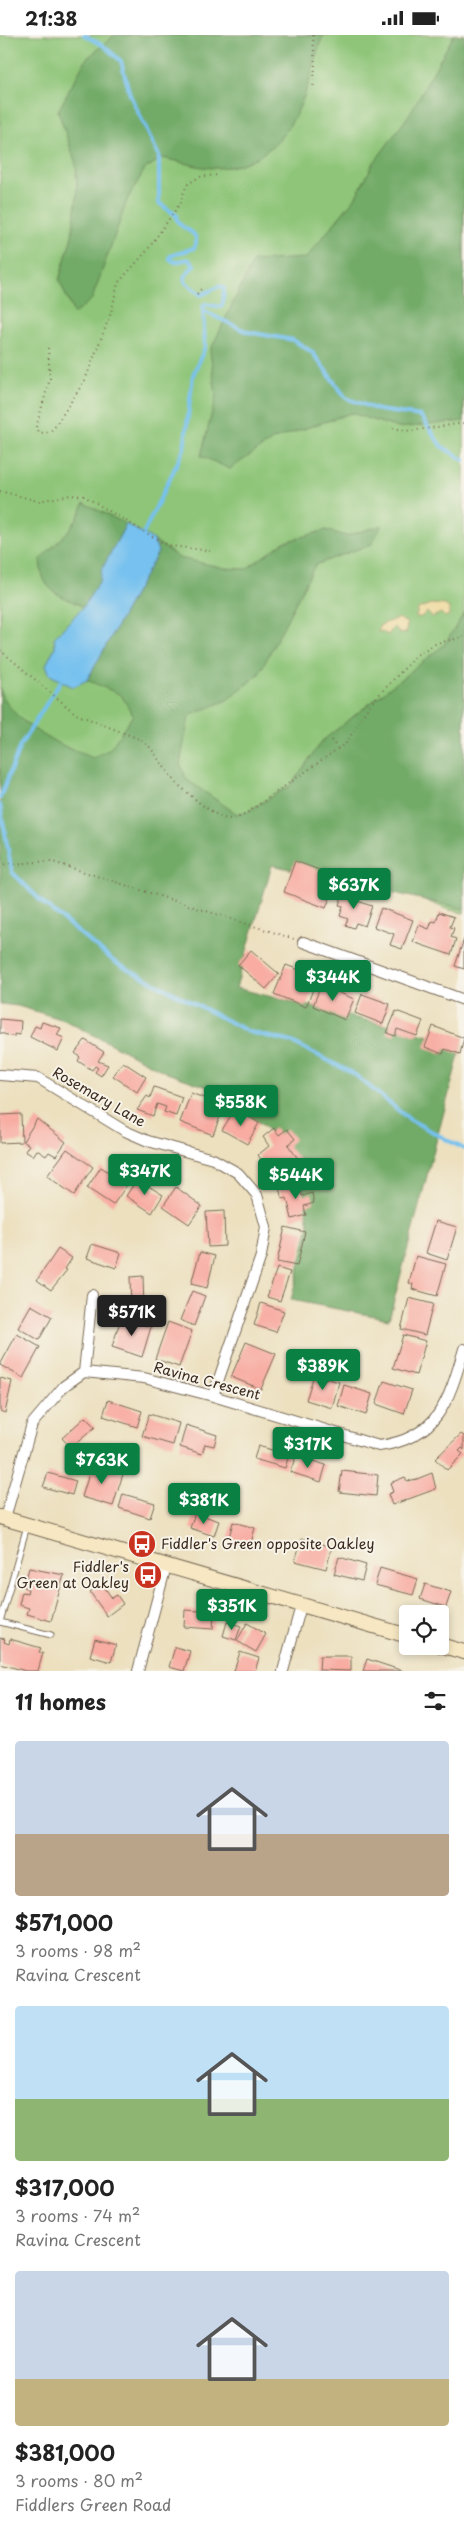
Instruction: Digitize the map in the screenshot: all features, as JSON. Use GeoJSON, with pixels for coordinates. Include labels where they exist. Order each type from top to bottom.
{"type":"FeatureCollection","features":[{"type":"Feature","properties":{"kind":"main road"},"geometry":{"type":"LineString","coordinates":[[2,1517],[399,1634]]}},
{"type":"Feature","properties":{"kind":"main road"},"geometry":{"type":"LineString","coordinates":[[449,1648],[464,1652]]}},
{"type":"Feature","properties":{"kind":"street"},"geometry":{"type":"LineString","coordinates":[[303,943],[464,1000]]}},
{"type":"Feature","properties":{"kind":"street","name":"Rosemary Lane"},"geometry":{"type":"LineString","coordinates":[[0,1075],[38,1077],[125,1131],[148,1141],[212,1159],[238,1173],[258,1195],[266,1227],[261,1256],[213,1396]]}},
{"type":"Feature","properties":{"kind":"street"},"geometry":{"type":"LineString","coordinates":[[2,1517],[32,1424],[64,1386],[84,1373],[92,1295]]}},
{"type":"Feature","properties":{"kind":"street","name":"Ravina Crescent"},"geometry":{"type":"LineString","coordinates":[[84,1373],[144,1378],[213,1396],[379,1446],[397,1444],[419,1434],[437,1419],[451,1392],[464,1349]]}},
{"type":"Feature","properties":{"kind":"street"},"geometry":{"type":"LineString","coordinates":[[138,1671],[166,1566]]}},
{"type":"Feature","properties":{"kind":"street"},"geometry":{"type":"LineString","coordinates":[[283,1671],[300,1606]]}},
{"type":"Feature","properties":{"kind":"lane"},"geometry":{"type":"LineString","coordinates":[[28,1524],[0,1622],[51,1635]]}},
{"type":"Feature","properties":{"kind":"path"},"geometry":{"type":"LineString","coordinates":[[313,35],[315,67],[313,90]]}},
{"type":"Feature","properties":{"kind":"path"},"geometry":{"type":"LineString","coordinates":[[48,348],[50,379],[36,427],[37,431],[44,434],[54,428],[85,380],[111,313],[118,283],[137,265],[169,216],[181,202],[188,184],[199,177],[218,175]]}},
{"type":"Feature","properties":{"kind":"path"},"geometry":{"type":"LineString","coordinates":[[197,294],[202,288]]}},
{"type":"Feature","properties":{"kind":"path"},"geometry":{"type":"LineString","coordinates":[[392,428],[410,431],[464,423]]}},
{"type":"Feature","properties":{"kind":"path"},"geometry":{"type":"LineString","coordinates":[[0,491],[38,501],[71,495],[84,496],[172,547],[210,551]]}},
{"type":"Feature","properties":{"kind":"path"},"geometry":{"type":"LineString","coordinates":[[0,651],[76,714],[139,739],[149,746],[186,793],[222,818],[233,819],[244,815],[339,750],[353,735],[370,704],[418,653],[437,643],[464,637]]}},
{"type":"Feature","properties":{"kind":"path"},"geometry":{"type":"LineString","coordinates":[[331,740],[339,750]]}},
{"type":"Feature","properties":{"kind":"path"},"geometry":{"type":"LineString","coordinates":[[0,865],[50,861],[303,943]]}},
{"type":"Feature","properties":{"kind":"green space"},"geometry":{"type":"Polygon","coordinates":[[[0,35],[464,35],[464,913],[446,909],[368,876],[0,782],[0,35]]]}},
{"type":"Feature","properties":{"kind":"green space"},"geometry":{"type":"Polygon","coordinates":[[[115,35],[324,35],[297,112],[279,140],[267,151],[237,165],[219,168],[198,166],[162,158],[145,169],[128,198],[92,299],[74,314],[59,280],[72,236],[77,195],[76,164],[58,111],[86,59],[115,35]]]}},
{"type":"Feature","properties":{"kind":"green space"},"geometry":{"type":"Polygon","coordinates":[[[454,35],[464,35],[464,421],[398,428],[351,413],[274,439],[230,469],[201,456],[216,396],[210,351],[253,261],[306,258],[355,198],[373,164],[409,115],[454,35]]]}},
{"type":"Feature","properties":{"kind":"green space"},"geometry":{"type":"Polygon","coordinates":[[[84,503],[126,524],[102,569],[100,581],[83,607],[58,594],[47,585],[41,570],[40,559],[71,527],[81,512],[84,503]]]}},
{"type":"Feature","properties":{"kind":"green space"},"geometry":{"type":"Polygon","coordinates":[[[382,525],[372,544],[315,565],[259,674],[227,700],[189,716],[180,764],[187,780],[237,814],[248,811],[291,785],[322,741],[444,645],[464,613],[464,909],[272,865],[236,988],[462,1044],[389,1319],[291,1300],[309,1225],[300,1168],[266,1128],[219,1091],[167,1073],[64,1020],[18,1006],[0,1004],[0,689],[6,702],[26,724],[52,740],[93,758],[110,749],[133,715],[121,695],[87,680],[158,552],[154,540],[179,558],[225,568],[246,569],[284,542],[326,530],[346,536],[382,525]]]}},
{"type":"Feature","properties":{"kind":"sand"},"geometry":{"type":"Polygon","coordinates":[[[431,604],[445,605],[449,608],[449,615],[445,617],[441,613],[432,617],[427,612],[421,617],[416,617],[418,609],[431,604]]]}},
{"type":"Feature","properties":{"kind":"sand"},"geometry":{"type":"Polygon","coordinates":[[[398,618],[407,623],[406,633],[400,634],[394,627],[388,635],[381,631],[378,632],[380,625],[398,618]]]}},
{"type":"Feature","properties":{"kind":"water"},"geometry":{"type":"Polygon","coordinates":[[[126,524],[154,540],[158,552],[87,680],[73,687],[50,675],[46,665],[55,647],[54,638],[83,607],[100,581],[102,569],[126,524]]]}},
{"type":"Feature","properties":{"kind":"building"},"geometry":{"type":"Polygon","coordinates":[[[295,861],[338,877],[326,908],[284,892],[295,861]]]}},
{"type":"Feature","properties":{"kind":"building"},"geometry":{"type":"Polygon","coordinates":[[[344,891],[356,895],[354,900],[372,906],[365,926],[356,923],[354,928],[345,925],[348,919],[340,916],[343,906],[339,905],[344,891]]]}},
{"type":"Feature","properties":{"kind":"building"},"geometry":{"type":"Polygon","coordinates":[[[381,908],[413,920],[402,949],[390,945],[394,934],[374,927],[381,908]]]}},
{"type":"Feature","properties":{"kind":"building"},"geometry":{"type":"Polygon","coordinates":[[[439,912],[454,917],[450,927],[454,928],[451,937],[456,939],[451,955],[413,942],[419,925],[429,929],[432,921],[436,922],[439,912]]]}},
{"type":"Feature","properties":{"kind":"building"},"geometry":{"type":"Polygon","coordinates":[[[464,939],[464,969],[455,966],[464,939]]]}},
{"type":"Feature","properties":{"kind":"building"},"geometry":{"type":"Polygon","coordinates":[[[251,950],[279,974],[266,989],[238,965],[251,950]]]}},
{"type":"Feature","properties":{"kind":"building"},"geometry":{"type":"Polygon","coordinates":[[[286,965],[318,977],[306,1007],[274,994],[286,965]]]}},
{"type":"Feature","properties":{"kind":"building"},"geometry":{"type":"Polygon","coordinates":[[[321,985],[354,999],[345,1020],[313,1006],[321,985]]]}},
{"type":"Feature","properties":{"kind":"building"},"geometry":{"type":"Polygon","coordinates":[[[362,994],[390,1004],[383,1024],[355,1013],[362,994]]]}},
{"type":"Feature","properties":{"kind":"building"},"geometry":{"type":"Polygon","coordinates":[[[396,1011],[423,1021],[417,1036],[397,1029],[395,1036],[387,1033],[396,1011]]]}},
{"type":"Feature","properties":{"kind":"building"},"geometry":{"type":"Polygon","coordinates":[[[0,1019],[21,1021],[20,1035],[14,1034],[14,1037],[0,1033],[0,1019]]]}},
{"type":"Feature","properties":{"kind":"building"},"geometry":{"type":"Polygon","coordinates":[[[42,1022],[61,1028],[57,1035],[64,1038],[58,1051],[30,1037],[35,1026],[40,1028],[42,1022]]]}},
{"type":"Feature","properties":{"kind":"building"},"geometry":{"type":"Polygon","coordinates":[[[433,1026],[464,1038],[460,1054],[445,1049],[443,1054],[425,1047],[433,1026]]]}},
{"type":"Feature","properties":{"kind":"building"},"geometry":{"type":"Polygon","coordinates":[[[85,1040],[104,1052],[98,1061],[108,1065],[101,1076],[95,1072],[98,1068],[95,1066],[92,1070],[78,1061],[80,1057],[75,1053],[85,1040]]]}},
{"type":"Feature","properties":{"kind":"building"},"geometry":{"type":"Polygon","coordinates":[[[123,1062],[146,1077],[137,1092],[113,1076],[123,1062]]]}},
{"type":"Feature","properties":{"kind":"building"},"geometry":{"type":"Polygon","coordinates":[[[154,1087],[182,1097],[176,1116],[164,1112],[166,1107],[157,1104],[153,1116],[137,1110],[147,1096],[150,1098],[154,1087]]]}},
{"type":"Feature","properties":{"kind":"building"},"geometry":{"type":"Polygon","coordinates":[[[191,1093],[224,1106],[213,1135],[180,1122],[191,1093]]]}},
{"type":"Feature","properties":{"kind":"building"},"geometry":{"type":"Polygon","coordinates":[[[235,1109],[259,1123],[247,1144],[222,1130],[235,1109]]]}},
{"type":"Feature","properties":{"kind":"building"},"geometry":{"type":"Polygon","coordinates":[[[21,1114],[22,1142],[0,1143],[0,1115],[21,1114]]]}},
{"type":"Feature","properties":{"kind":"building"},"geometry":{"type":"Polygon","coordinates":[[[37,1119],[66,1142],[56,1156],[49,1152],[46,1156],[37,1150],[33,1156],[25,1151],[29,1145],[23,1141],[37,1119]]]}},
{"type":"Feature","properties":{"kind":"building"},"geometry":{"type":"Polygon","coordinates":[[[274,1128],[279,1135],[287,1129],[295,1139],[288,1145],[299,1160],[275,1177],[268,1168],[265,1171],[258,1155],[269,1146],[263,1137],[274,1128]]]}},
{"type":"Feature","properties":{"kind":"building"},"geometry":{"type":"Polygon","coordinates":[[[67,1149],[93,1167],[74,1195],[47,1176],[67,1149]]]}},
{"type":"Feature","properties":{"kind":"building"},"geometry":{"type":"Polygon","coordinates":[[[101,1167],[127,1185],[113,1205],[87,1188],[101,1167]]]}},
{"type":"Feature","properties":{"kind":"building"},"geometry":{"type":"Polygon","coordinates":[[[137,1179],[163,1195],[152,1213],[126,1196],[137,1179]]]}},
{"type":"Feature","properties":{"kind":"building"},"geometry":{"type":"Polygon","coordinates":[[[298,1183],[302,1196],[312,1193],[314,1203],[304,1206],[306,1215],[292,1219],[287,1198],[282,1199],[279,1188],[298,1183]]]}},
{"type":"Feature","properties":{"kind":"building"},"geometry":{"type":"Polygon","coordinates":[[[176,1187],[202,1206],[189,1224],[163,1206],[176,1187]]]}},
{"type":"Feature","properties":{"kind":"building"},"geometry":{"type":"Polygon","coordinates":[[[224,1211],[225,1246],[208,1247],[206,1212],[224,1211]]]}},
{"type":"Feature","properties":{"kind":"building"},"geometry":{"type":"Polygon","coordinates":[[[436,1221],[457,1227],[447,1260],[426,1253],[436,1221]]]}},
{"type":"Feature","properties":{"kind":"building"},"geometry":{"type":"Polygon","coordinates":[[[285,1227],[305,1232],[297,1266],[277,1262],[285,1227]]]}},
{"type":"Feature","properties":{"kind":"building"},"geometry":{"type":"Polygon","coordinates":[[[92,1244],[121,1253],[116,1268],[87,1258],[92,1244]]]}},
{"type":"Feature","properties":{"kind":"building"},"geometry":{"type":"Polygon","coordinates":[[[58,1249],[72,1258],[65,1269],[67,1270],[51,1290],[37,1280],[58,1249]]]}},
{"type":"Feature","properties":{"kind":"building"},"geometry":{"type":"Polygon","coordinates":[[[200,1252],[215,1256],[207,1288],[191,1284],[200,1252]]]}},
{"type":"Feature","properties":{"kind":"building"},"geometry":{"type":"Polygon","coordinates":[[[416,1256],[446,1264],[437,1296],[412,1289],[413,1284],[409,1283],[416,1256]]]}},
{"type":"Feature","properties":{"kind":"building"},"geometry":{"type":"Polygon","coordinates":[[[277,1268],[290,1272],[280,1301],[267,1297],[277,1268]]]}},
{"type":"Feature","properties":{"kind":"building"},"geometry":{"type":"Polygon","coordinates":[[[143,1276],[144,1308],[131,1308],[130,1277],[143,1276]]]}},
{"type":"Feature","properties":{"kind":"building"},"geometry":{"type":"Polygon","coordinates":[[[192,1291],[205,1296],[194,1326],[180,1320],[192,1291]]]}},
{"type":"Feature","properties":{"kind":"building"},"geometry":{"type":"Polygon","coordinates":[[[409,1298],[433,1304],[425,1335],[401,1329],[409,1298]]]}},
{"type":"Feature","properties":{"kind":"building"},"geometry":{"type":"Polygon","coordinates":[[[261,1303],[284,1311],[276,1332],[254,1325],[261,1303]]]}},
{"type":"Feature","properties":{"kind":"building"},"geometry":{"type":"Polygon","coordinates":[[[31,1305],[52,1317],[39,1340],[18,1328],[31,1305]]]}},
{"type":"Feature","properties":{"kind":"building"},"geometry":{"type":"Polygon","coordinates":[[[121,1318],[151,1327],[142,1357],[112,1347],[121,1318]]]}},
{"type":"Feature","properties":{"kind":"building"},"geometry":{"type":"Polygon","coordinates":[[[168,1322],[192,1331],[179,1367],[155,1359],[168,1322]]]}},
{"type":"Feature","properties":{"kind":"building"},"geometry":{"type":"Polygon","coordinates":[[[17,1334],[40,1347],[23,1378],[0,1365],[17,1334]]]}},
{"type":"Feature","properties":{"kind":"building"},"geometry":{"type":"Polygon","coordinates":[[[403,1335],[426,1341],[416,1375],[393,1368],[403,1335]]]}},
{"type":"Feature","properties":{"kind":"building"},"geometry":{"type":"Polygon","coordinates":[[[246,1342],[276,1354],[261,1389],[231,1377],[246,1342]]]}},
{"type":"Feature","properties":{"kind":"building"},"geometry":{"type":"Polygon","coordinates":[[[314,1375],[339,1382],[332,1408],[306,1400],[314,1375]]]}},
{"type":"Feature","properties":{"kind":"building"},"geometry":{"type":"Polygon","coordinates":[[[0,1378],[12,1381],[5,1413],[0,1411],[0,1378]]]}},
{"type":"Feature","properties":{"kind":"building"},"geometry":{"type":"Polygon","coordinates":[[[384,1381],[412,1390],[404,1414],[376,1404],[384,1381]]]}},
{"type":"Feature","properties":{"kind":"building"},"geometry":{"type":"Polygon","coordinates":[[[344,1385],[372,1394],[366,1415],[338,1406],[344,1385]]]}},
{"type":"Feature","properties":{"kind":"building"},"geometry":{"type":"Polygon","coordinates":[[[108,1400],[142,1411],[137,1427],[103,1416],[108,1400]]]}},
{"type":"Feature","properties":{"kind":"building"},"geometry":{"type":"Polygon","coordinates":[[[149,1414],[179,1423],[173,1445],[142,1436],[149,1414]]]}},
{"type":"Feature","properties":{"kind":"building"},"geometry":{"type":"Polygon","coordinates":[[[85,1417],[95,1427],[71,1448],[62,1438],[85,1417]]]}},
{"type":"Feature","properties":{"kind":"building"},"geometry":{"type":"Polygon","coordinates":[[[186,1425],[217,1435],[214,1446],[205,1444],[202,1454],[180,1447],[186,1425]]]}},
{"type":"Feature","properties":{"kind":"building"},"geometry":{"type":"Polygon","coordinates":[[[461,1434],[464,1436],[464,1450],[462,1448],[459,1451],[463,1454],[447,1470],[435,1459],[461,1434]]]}},
{"type":"Feature","properties":{"kind":"building"},"geometry":{"type":"Polygon","coordinates":[[[258,1446],[289,1455],[285,1468],[254,1459],[258,1446]]]}},
{"type":"Feature","properties":{"kind":"building"},"geometry":{"type":"Polygon","coordinates":[[[296,1456],[326,1465],[321,1482],[290,1472],[296,1456]]]}},
{"type":"Feature","properties":{"kind":"building"},"geometry":{"type":"Polygon","coordinates":[[[92,1464],[123,1474],[113,1506],[82,1497],[92,1464]]]}},
{"type":"Feature","properties":{"kind":"building"},"geometry":{"type":"Polygon","coordinates":[[[342,1471],[378,1475],[376,1496],[339,1492],[342,1471]]]}},
{"type":"Feature","properties":{"kind":"building"},"geometry":{"type":"Polygon","coordinates":[[[48,1473],[76,1481],[72,1495],[43,1487],[48,1473]]]}},
{"type":"Feature","properties":{"kind":"building"},"geometry":{"type":"Polygon","coordinates":[[[432,1473],[436,1489],[392,1505],[388,1494],[393,1492],[390,1483],[405,1477],[407,1481],[417,1479],[432,1473]]]}},
{"type":"Feature","properties":{"kind":"building"},"geometry":{"type":"Polygon","coordinates":[[[123,1494],[155,1503],[150,1518],[119,1508],[123,1494]]]}},
{"type":"Feature","properties":{"kind":"building"},"geometry":{"type":"Polygon","coordinates":[[[195,1513],[219,1521],[214,1536],[190,1528],[195,1513]]]}},
{"type":"Feature","properties":{"kind":"building"},"geometry":{"type":"Polygon","coordinates":[[[233,1522],[255,1528],[250,1547],[228,1541],[233,1522]]]}},
{"type":"Feature","properties":{"kind":"building"},"geometry":{"type":"Polygon","coordinates":[[[302,1538],[332,1547],[326,1569],[295,1561],[302,1538]]]}},
{"type":"Feature","properties":{"kind":"building"},"geometry":{"type":"Polygon","coordinates":[[[339,1557],[366,1565],[362,1581],[334,1574],[339,1557]]]}},
{"type":"Feature","properties":{"kind":"building"},"geometry":{"type":"Polygon","coordinates":[[[29,1568],[64,1575],[51,1621],[27,1614],[29,1608],[19,1605],[22,1592],[27,1593],[28,1589],[24,1587],[29,1568]]]}},
{"type":"Feature","properties":{"kind":"building"},"geometry":{"type":"Polygon","coordinates":[[[380,1568],[418,1579],[413,1595],[375,1585],[380,1568]]]}},
{"type":"Feature","properties":{"kind":"building"},"geometry":{"type":"Polygon","coordinates":[[[102,1584],[112,1598],[117,1595],[123,1604],[107,1616],[90,1592],[102,1584]]]}},
{"type":"Feature","properties":{"kind":"building"},"geometry":{"type":"Polygon","coordinates":[[[425,1584],[451,1592],[447,1605],[440,1605],[420,1599],[425,1584]]]}},
{"type":"Feature","properties":{"kind":"building"},"geometry":{"type":"Polygon","coordinates":[[[185,1610],[214,1612],[213,1629],[184,1627],[185,1610]]]}},
{"type":"Feature","properties":{"kind":"building"},"geometry":{"type":"Polygon","coordinates":[[[227,1622],[241,1626],[236,1640],[223,1636],[227,1622]]]}},
{"type":"Feature","properties":{"kind":"building"},"geometry":{"type":"Polygon","coordinates":[[[247,1623],[266,1634],[256,1652],[237,1641],[247,1623]]]}},
{"type":"Feature","properties":{"kind":"building"},"geometry":{"type":"Polygon","coordinates":[[[0,1638],[5,1639],[4,1642],[9,1644],[10,1639],[41,1648],[39,1652],[43,1653],[38,1671],[26,1671],[0,1664],[0,1638]]]}},
{"type":"Feature","properties":{"kind":"building"},"geometry":{"type":"Polygon","coordinates":[[[95,1639],[116,1645],[111,1662],[90,1656],[95,1639]]]}},
{"type":"Feature","properties":{"kind":"building"},"geometry":{"type":"Polygon","coordinates":[[[175,1647],[190,1651],[184,1671],[169,1667],[175,1647]]]}},
{"type":"Feature","properties":{"kind":"building"},"geometry":{"type":"Polygon","coordinates":[[[240,1652],[259,1658],[255,1671],[234,1671],[240,1652]]]}},
{"type":"Feature","properties":{"kind":"building"},"geometry":{"type":"Polygon","coordinates":[[[320,1656],[351,1656],[351,1671],[319,1670],[320,1656]]]}},
{"type":"Feature","properties":{"kind":"building"},"geometry":{"type":"Polygon","coordinates":[[[367,1659],[403,1671],[363,1671],[367,1659]]]}},
{"type":"Feature","properties":{"kind":"waterway"},"geometry":{"type":"LineString","coordinates":[[84,35],[104,46],[121,61],[130,95],[159,156],[159,203],[176,215],[180,225],[193,233],[195,237],[194,248],[170,256],[170,259],[175,262],[188,259],[194,265],[185,276],[185,282],[201,295],[220,286],[224,288],[221,307],[205,304],[203,307],[205,347],[193,375],[184,449],[143,534]]}},
{"type":"Feature","properties":{"kind":"waterway"},"geometry":{"type":"LineString","coordinates":[[203,311],[248,332],[293,340],[312,352],[346,398],[378,410],[421,416],[441,446],[464,460]]}},
{"type":"Feature","properties":{"kind":"waterway"},"geometry":{"type":"LineString","coordinates":[[0,798],[20,746],[60,682]]}},
{"type":"Feature","properties":{"kind":"waterway"},"geometry":{"type":"LineString","coordinates":[[0,805],[12,872],[44,904],[116,963],[249,1032],[292,1042],[354,1074],[409,1119],[464,1149]]}},
{"type":"Feature","properties":{"kind":"place","name":"Fiddler's Green opposite Oakley"},"geometry":{"type":"Point","coordinates":[142,1544]}},
{"type":"Feature","properties":{"kind":"place","name":"Fiddler's Green at Oakley"},"geometry":{"type":"Point","coordinates":[148,1575]}}]}
